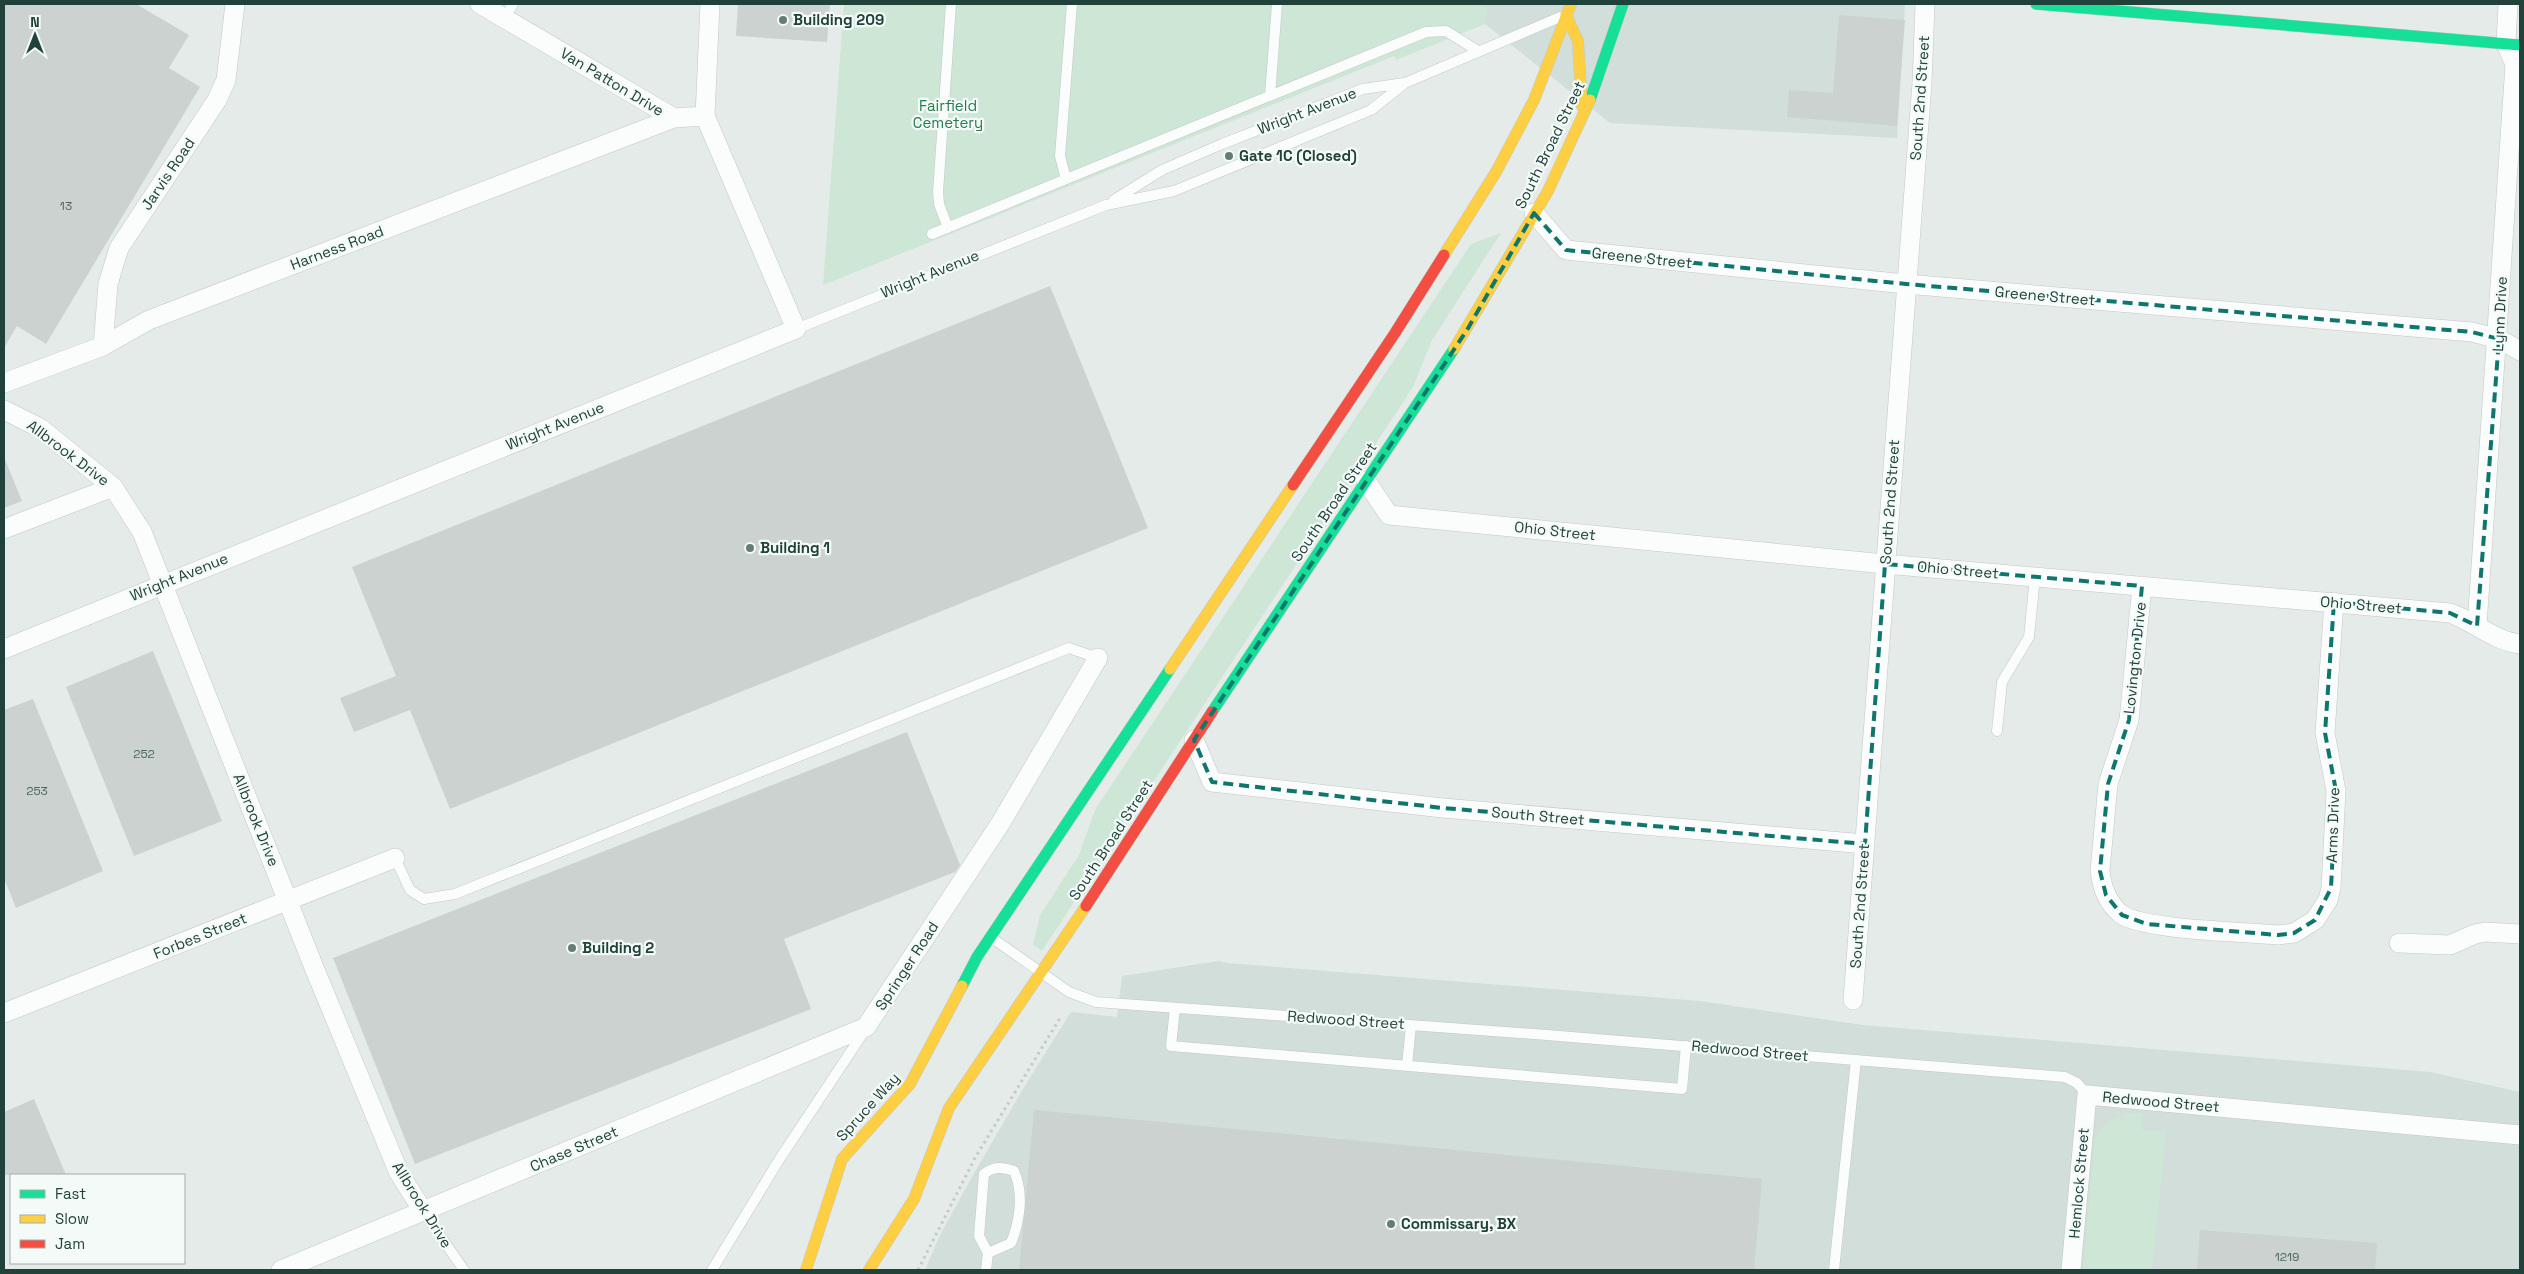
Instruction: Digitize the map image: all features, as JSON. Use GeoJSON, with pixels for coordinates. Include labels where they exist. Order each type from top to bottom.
{"type":"FeatureCollection","features":[{"type":"Feature","properties":{"kind":"street","name":"Jarvis Road"},"geometry":{"type":"LineString","coordinates":[[103,346],[108,284],[119,248],[217,100],[226,80],[235,4]]}},
{"type":"Feature","properties":{"kind":"street","name":"Van Patton Drive"},"geometry":{"type":"LineString","coordinates":[[480,4],[509,11],[674,118],[704,116]]}},
{"type":"Feature","properties":{"kind":"street"},"geometry":{"type":"LineString","coordinates":[[710,4],[704,116],[796,329]]}},
{"type":"Feature","properties":{"kind":"street","name":"South Broad Street"},"geometry":{"type":"LineString","coordinates":[[869,1270],[914,1199],[949,1108],[1028,994],[1194,740],[1467,330],[1548,191],[1594,92],[1623,4]]}},
{"type":"Feature","properties":{"kind":"street","name":"South 2nd Street"},"geometry":{"type":"LineString","coordinates":[[1853,1000],[1925,4]]}},
{"type":"Feature","properties":{"kind":"street"},"geometry":{"type":"LineString","coordinates":[[2036,4],[2513,44]]}},
{"type":"Feature","properties":{"kind":"street","name":"Lynn Drive"},"geometry":{"type":"LineString","coordinates":[[2477,626],[2499,339],[2515,64],[2508,4]]}},
{"type":"Feature","properties":{"kind":"street"},"geometry":{"type":"LineString","coordinates":[[1569,9],[1578,41],[1582,117]]}},
{"type":"Feature","properties":{"kind":"street"},"geometry":{"type":"LineString","coordinates":[[991,937],[1394,333],[1496,172],[1534,100],[1569,9]]}},
{"type":"Feature","properties":{"kind":"street","name":"Harness Road"},"geometry":{"type":"LineString","coordinates":[[4,384],[103,346],[149,320],[674,118]]}},
{"type":"Feature","properties":{"kind":"street","name":"Greene Street"},"geometry":{"type":"LineString","coordinates":[[1534,213],[1566,250],[1906,284],[2472,332],[2499,339],[2520,351]]}},
{"type":"Feature","properties":{"kind":"street","name":"Wright Avenue"},"geometry":{"type":"LineString","coordinates":[[4,649],[162,583],[796,329]]}},
{"type":"Feature","properties":{"kind":"street","name":"Allbrook Drive"},"geometry":{"type":"LineString","coordinates":[[4,410],[40,428],[114,487],[142,532],[288,901],[399,1173],[423,1211]]}},
{"type":"Feature","properties":{"kind":"street","name":"Ohio Street"},"geometry":{"type":"LineString","coordinates":[[1366,481],[1389,515],[1885,564],[2450,613],[2504,641],[2520,644]]}},
{"type":"Feature","properties":{"kind":"street"},"geometry":{"type":"LineString","coordinates":[[4,529],[114,487]]}},
{"type":"Feature","properties":{"kind":"street","name":"Lovington Drive"},"geometry":{"type":"LineString","coordinates":[[2142,586],[2129,720],[2108,784],[2100,870],[2101,884],[2113,906],[2134,921],[2147,924],[2224,930]]}},
{"type":"Feature","properties":{"kind":"street","name":"Arms Drive"},"geometry":{"type":"LineString","coordinates":[[2224,930],[2278,935],[2294,933],[2315,920],[2328,900],[2336,790],[2325,733],[2334,602]]}},
{"type":"Feature","properties":{"kind":"street","name":"Springer Road"},"geometry":{"type":"LineString","coordinates":[[866,1027],[1000,824],[1098,658]]}},
{"type":"Feature","properties":{"kind":"street","name":"South Street"},"geometry":{"type":"LineString","coordinates":[[1194,740],[1212,782],[1443,808],[1865,844]]}},
{"type":"Feature","properties":{"kind":"street","name":"Forbes Street"},"geometry":{"type":"LineString","coordinates":[[4,1013],[395,858]]}},
{"type":"Feature","properties":{"kind":"street"},"geometry":{"type":"LineString","coordinates":[[2399,943],[2450,945],[2485,932],[2520,934]]}},
{"type":"Feature","properties":{"kind":"street","name":"Spruce Way"},"geometry":{"type":"LineString","coordinates":[[800,1269],[810,1255],[842,1159],[910,1084],[977,958],[991,937]]}},
{"type":"Feature","properties":{"kind":"street","name":"Chase Street"},"geometry":{"type":"LineString","coordinates":[[281,1270],[866,1027]]}},
{"type":"Feature","properties":{"kind":"street","name":"Redwood Street"},"geometry":{"type":"LineString","coordinates":[[2087,1095],[2520,1134]]}},
{"type":"Feature","properties":{"kind":"street","name":"Hemlock Street"},"geometry":{"type":"LineString","coordinates":[[2071,1270],[2087,1095]]}},
{"type":"Feature","properties":{"kind":"lane"},"geometry":{"type":"LineString","coordinates":[[948,228],[939,204],[938,192],[951,4]]}},
{"type":"Feature","properties":{"kind":"lane"},"geometry":{"type":"LineString","coordinates":[[1066,180],[1060,156],[1072,4]]}},
{"type":"Feature","properties":{"kind":"lane"},"geometry":{"type":"LineString","coordinates":[[1270,96],[1277,4]]}},
{"type":"Feature","properties":{"kind":"lane","name":"Wright Avenue"},"geometry":{"type":"LineString","coordinates":[[796,329],[1106,205],[1174,191],[1370,110],[1406,83],[1582,4]]}},
{"type":"Feature","properties":{"kind":"lane"},"geometry":{"type":"LineString","coordinates":[[932,234],[1426,32],[1446,31],[1478,51]]}},
{"type":"Feature","properties":{"kind":"lane","name":"Wright Avenue"},"geometry":{"type":"LineString","coordinates":[[1106,205],[1162,170],[1222,144],[1363,89],[1406,83]]}},
{"type":"Feature","properties":{"kind":"lane"},"geometry":{"type":"LineString","coordinates":[[1997,731],[2002,682],[2029,637],[2035,577]]}},
{"type":"Feature","properties":{"kind":"lane"},"geometry":{"type":"LineString","coordinates":[[395,858],[410,890],[424,899],[455,894],[1069,648],[1098,658]]}},
{"type":"Feature","properties":{"kind":"lane","name":"Redwood Street"},"geometry":{"type":"LineString","coordinates":[[991,937],[1069,992],[1096,1002],[2065,1076],[2077,1083],[2087,1095]]}},
{"type":"Feature","properties":{"kind":"lane"},"geometry":{"type":"LineString","coordinates":[[1175,1008],[1171,1046],[1682,1089],[1686,1046]]}},
{"type":"Feature","properties":{"kind":"lane"},"geometry":{"type":"LineString","coordinates":[[1407,1066],[1411,1025]]}},
{"type":"Feature","properties":{"kind":"lane","name":"Springer Road"},"geometry":{"type":"LineString","coordinates":[[712,1270],[866,1027]]}},
{"type":"Feature","properties":{"kind":"lane"},"geometry":{"type":"LineString","coordinates":[[1834,1270],[1856,1060]]}},
{"type":"Feature","properties":{"kind":"lane"},"geometry":{"type":"LineString","coordinates":[[986,1270],[988,1253],[979,1236],[984,1174],[992,1168],[1004,1168],[1014,1171],[1020,1184],[1017,1229],[1011,1243],[988,1253]]}},
{"type":"Feature","properties":{"kind":"lane","name":"Allbrook Drive"},"geometry":{"type":"LineString","coordinates":[[423,1211],[464,1270]]}},
{"type":"Feature","properties":{"kind":"path"},"geometry":{"type":"LineString","coordinates":[[918,1270],[974,1158],[1060,1018]]}},
{"type":"Feature","properties":{"kind":"highlighted area"},"geometry":{"type":"Polygon","coordinates":[[[1534,213],[1566,250],[1906,284],[2472,332],[2499,339],[2477,626],[2450,613],[2334,602],[2325,733],[2336,791],[2331,888],[2315,920],[2294,933],[2278,935],[2147,924],[2122,915],[2106,895],[2100,871],[2108,784],[2129,720],[2142,586],[1885,564],[1865,844],[1443,808],[1212,782],[1194,740],[1467,330],[1534,213]]]}},
{"type":"Feature","properties":{"kind":"shaded area"},"geometry":{"type":"Polygon","coordinates":[[[1486,4],[1905,4],[1897,138],[1610,123],[1485,24],[1486,4]]]}},
{"type":"Feature","properties":{"kind":"shaded area"},"geometry":{"type":"Polygon","coordinates":[[[1219,961],[1700,1001],[1863,1025],[2430,1072],[2520,1092],[2520,1270],[925,1270],[939,1237],[973,1175],[1071,1012],[1117,1017],[1122,976],[1219,961]]]}},
{"type":"Feature","properties":{"kind":"green space","name":"Fairfield Cemetery"},"geometry":{"type":"Polygon","coordinates":[[[844,4],[1486,4],[1485,24],[1396,60],[1394,56],[823,285],[844,4]]]}},
{"type":"Feature","properties":{"kind":"green space"},"geometry":{"type":"Polygon","coordinates":[[[1501,233],[1432,340],[1413,387],[1042,951],[1033,945],[1040,915],[1079,855],[1095,810],[1471,244],[1501,233]]]}},
{"type":"Feature","properties":{"kind":"green space"},"geometry":{"type":"Polygon","coordinates":[[[2129,1113],[2143,1113],[2142,1130],[2166,1132],[2152,1270],[2083,1270],[2095,1138],[2110,1120],[2129,1113]]]}},
{"type":"Feature","properties":{"kind":"building"},"geometry":{"type":"Polygon","coordinates":[[[4,4],[136,4],[189,35],[169,68],[200,87],[46,344],[17,326],[4,348],[4,4]]]}},
{"type":"Feature","properties":{"kind":"building","name":"Building 209"},"geometry":{"type":"Polygon","coordinates":[[[738,4],[830,4],[827,42],[736,36],[738,4]]]}},
{"type":"Feature","properties":{"kind":"building"},"geometry":{"type":"Polygon","coordinates":[[[1839,15],[1905,20],[1897,126],[1787,117],[1789,90],[1833,93],[1839,15]]]}},
{"type":"Feature","properties":{"kind":"building","name":"Building 1"},"geometry":{"type":"Polygon","coordinates":[[[1050,286],[1148,528],[450,809],[410,710],[354,732],[340,698],[396,676],[352,567],[1050,286]]]}},
{"type":"Feature","properties":{"kind":"building"},"geometry":{"type":"Polygon","coordinates":[[[4,457],[22,501],[4,508],[4,457]]]}},
{"type":"Feature","properties":{"kind":"building"},"geometry":{"type":"Polygon","coordinates":[[[153,651],[222,821],[134,856],[66,687],[153,651]]]}},
{"type":"Feature","properties":{"kind":"building"},"geometry":{"type":"Polygon","coordinates":[[[33,699],[103,871],[16,908],[4,878],[4,710],[33,699]]]}},
{"type":"Feature","properties":{"kind":"building","name":"Building 2"},"geometry":{"type":"Polygon","coordinates":[[[907,732],[960,865],[955,872],[784,939],[811,1009],[415,1164],[333,958],[907,732]]]}},
{"type":"Feature","properties":{"kind":"building"},"geometry":{"type":"Polygon","coordinates":[[[34,1099],[66,1174],[4,1175],[4,1112],[34,1099]]]}},
{"type":"Feature","properties":{"kind":"building","name":"Commissary, BX"},"geometry":{"type":"Polygon","coordinates":[[[1034,1110],[1762,1179],[1754,1270],[1019,1270],[1034,1110]]]}},
{"type":"Feature","properties":{"kind":"building"},"geometry":{"type":"Polygon","coordinates":[[[2200,1230],[2377,1243],[2375,1270],[2197,1270],[2200,1230]]]}},
{"type":"Feature","properties":{"kind":"traffic: fast"},"geometry":{"type":"LineString","coordinates":[[1590,100],[1623,4]]}},
{"type":"Feature","properties":{"kind":"traffic: fast"},"geometry":{"type":"LineString","coordinates":[[2036,4],[2520,45]]}},
{"type":"Feature","properties":{"kind":"traffic: fast"},"geometry":{"type":"LineString","coordinates":[[1212,712],[1454,349]]}},
{"type":"Feature","properties":{"kind":"traffic: fast"},"geometry":{"type":"LineString","coordinates":[[962,986],[977,957],[1170,669]]}},
{"type":"Feature","properties":{"kind":"traffic: slow"},"geometry":{"type":"LineString","coordinates":[[1444,255],[1496,172],[1534,100],[1571,4]]}},
{"type":"Feature","properties":{"kind":"traffic: slow"},"geometry":{"type":"LineString","coordinates":[[1566,15],[1578,41],[1582,106]]}},
{"type":"Feature","properties":{"kind":"traffic: slow"},"geometry":{"type":"LineString","coordinates":[[1454,349],[1548,191],[1590,100]]}},
{"type":"Feature","properties":{"kind":"traffic: slow"},"geometry":{"type":"LineString","coordinates":[[1170,669],[1293,485]]}},
{"type":"Feature","properties":{"kind":"traffic: slow"},"geometry":{"type":"LineString","coordinates":[[869,1270],[914,1199],[949,1108],[1086,906]]}},
{"type":"Feature","properties":{"kind":"traffic: slow"},"geometry":{"type":"LineString","coordinates":[[806,1270],[842,1159],[910,1084],[962,986]]}},
{"type":"Feature","properties":{"kind":"traffic: jam"},"geometry":{"type":"LineString","coordinates":[[1293,485],[1395,333],[1444,255]]}},
{"type":"Feature","properties":{"kind":"traffic: jam"},"geometry":{"type":"LineString","coordinates":[[1086,906],[1212,712]]}},
{"type":"Feature","properties":{"kind":"place","name":"Building 209"},"geometry":{"type":"Point","coordinates":[783,20]}},
{"type":"Feature","properties":{"kind":"place","name":"Gate 1C (Closed)"},"geometry":{"type":"Point","coordinates":[1229,156]}},
{"type":"Feature","properties":{"kind":"place","name":"Building 1"},"geometry":{"type":"Point","coordinates":[750,548]}},
{"type":"Feature","properties":{"kind":"place","name":"Building 2"},"geometry":{"type":"Point","coordinates":[572,948]}},
{"type":"Feature","properties":{"kind":"place","name":"Commissary, BX"},"geometry":{"type":"Point","coordinates":[1391,1224]}}]}
